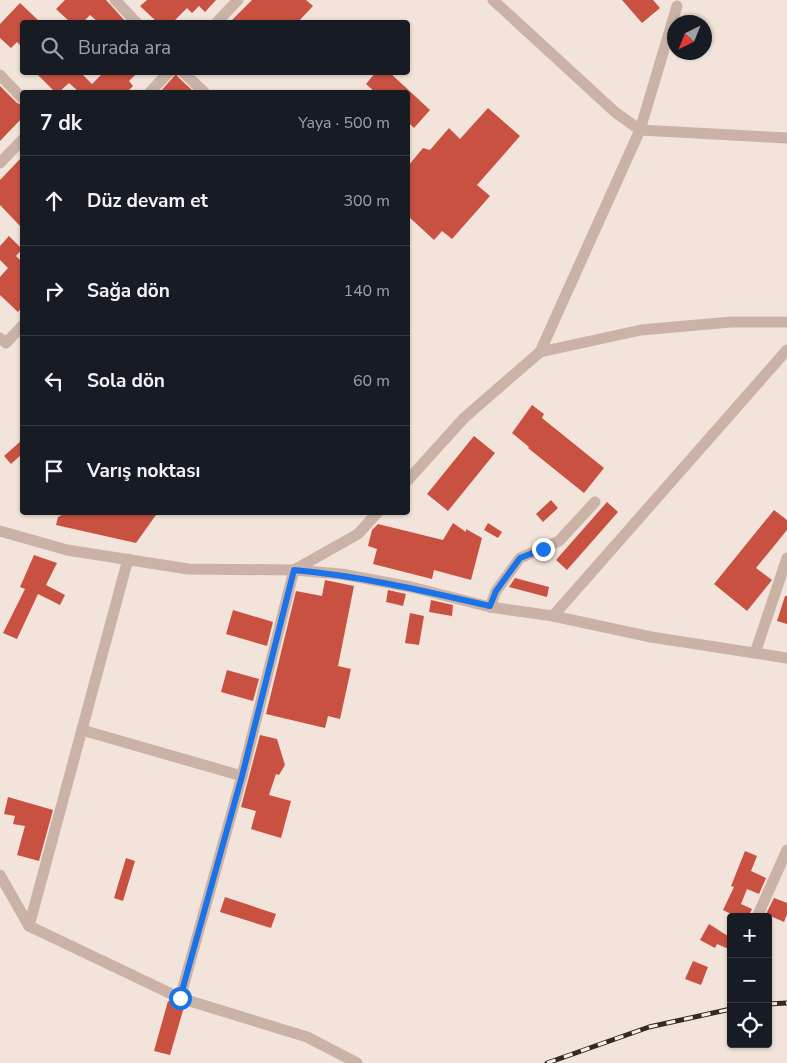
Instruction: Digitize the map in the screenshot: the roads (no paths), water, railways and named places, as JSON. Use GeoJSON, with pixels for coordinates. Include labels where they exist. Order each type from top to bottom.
{"type":"FeatureCollection","features":[{"type":"Feature","properties":{"kind":"street"},"geometry":{"type":"LineString","coordinates":[[116,0],[134,20]]}},
{"type":"Feature","properties":{"kind":"street"},"geometry":{"type":"LineString","coordinates":[[218,20],[238,0]]}},
{"type":"Feature","properties":{"kind":"street"},"geometry":{"type":"LineString","coordinates":[[493,0],[615,112],[640,130],[787,138]]}},
{"type":"Feature","properties":{"kind":"street"},"geometry":{"type":"LineString","coordinates":[[410,478],[464,418],[540,352],[640,130],[678,6]]}},
{"type":"Feature","properties":{"kind":"street"},"geometry":{"type":"LineString","coordinates":[[0,75],[20,96]]}},
{"type":"Feature","properties":{"kind":"street"},"geometry":{"type":"LineString","coordinates":[[152,90],[166,75]]}},
{"type":"Feature","properties":{"kind":"street"},"geometry":{"type":"LineString","coordinates":[[186,75],[202,90]]}},
{"type":"Feature","properties":{"kind":"street"},"geometry":{"type":"LineString","coordinates":[[0,163],[20,142]]}},
{"type":"Feature","properties":{"kind":"street"},"geometry":{"type":"LineString","coordinates":[[540,352],[641,330],[731,322],[787,322]]}},
{"type":"Feature","properties":{"kind":"street"},"geometry":{"type":"LineString","coordinates":[[0,338],[6,343],[20,328]]}},
{"type":"Feature","properties":{"kind":"street"},"geometry":{"type":"LineString","coordinates":[[553,616],[787,350]]}},
{"type":"Feature","properties":{"kind":"street"},"geometry":{"type":"LineString","coordinates":[[490,606],[496,591],[520,558],[559,541],[595,502]]}},
{"type":"Feature","properties":{"kind":"street"},"geometry":{"type":"LineString","coordinates":[[180,998],[242,776],[294,570],[358,534],[375,515]]}},
{"type":"Feature","properties":{"kind":"street"},"geometry":{"type":"LineString","coordinates":[[0,531],[67,550],[188,569],[294,570],[341,574],[490,606],[553,616],[650,636],[787,658]]}},
{"type":"Feature","properties":{"kind":"street"},"geometry":{"type":"LineString","coordinates":[[755,653],[787,558]]}},
{"type":"Feature","properties":{"kind":"street"},"geometry":{"type":"LineString","coordinates":[[29,926],[128,559]]}},
{"type":"Feature","properties":{"kind":"street"},"geometry":{"type":"LineString","coordinates":[[82,730],[242,776]]}},
{"type":"Feature","properties":{"kind":"street"},"geometry":{"type":"LineString","coordinates":[[759,913],[787,850]]}},
{"type":"Feature","properties":{"kind":"street"},"geometry":{"type":"LineString","coordinates":[[0,875],[29,926],[180,998],[308,1037],[357,1063]]}},
{"type":"Feature","properties":{"kind":"railway"},"geometry":{"type":"LineString","coordinates":[[772,1004],[787,1003]]}},
{"type":"Feature","properties":{"kind":"railway"},"geometry":{"type":"LineString","coordinates":[[547,1063],[649,1027],[727,1010]]}}]}
